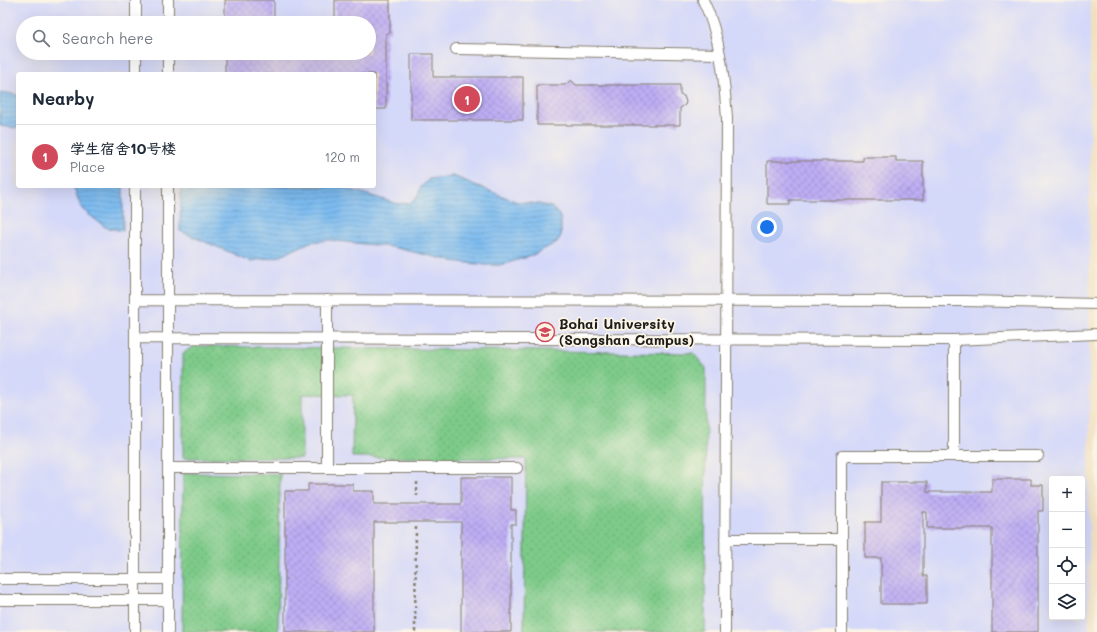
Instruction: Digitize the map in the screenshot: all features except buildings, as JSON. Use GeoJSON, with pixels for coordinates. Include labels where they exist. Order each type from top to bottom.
{"type":"FeatureCollection","features":[{"type":"Feature","properties":{"kind":"lane"},"geometry":{"type":"LineString","coordinates":[[136,0],[136,16]]}},
{"type":"Feature","properties":{"kind":"lane"},"geometry":{"type":"LineString","coordinates":[[168,0],[168,16]]}},
{"type":"Feature","properties":{"kind":"lane"},"geometry":{"type":"LineString","coordinates":[[703,0],[711,19],[720,54],[727,118],[725,632]]}},
{"type":"Feature","properties":{"kind":"lane"},"geometry":{"type":"LineString","coordinates":[[456,49],[720,54]]}},
{"type":"Feature","properties":{"kind":"lane"},"geometry":{"type":"LineString","coordinates":[[136,60],[136,72]]}},
{"type":"Feature","properties":{"kind":"lane"},"geometry":{"type":"LineString","coordinates":[[168,60],[168,72]]}},
{"type":"Feature","properties":{"kind":"lane"},"geometry":{"type":"LineString","coordinates":[[135,188],[135,632]]}},
{"type":"Feature","properties":{"kind":"lane"},"geometry":{"type":"LineString","coordinates":[[168,188],[168,632]]}},
{"type":"Feature","properties":{"kind":"lane"},"geometry":{"type":"LineString","coordinates":[[135,300],[964,301],[1097,304]]}},
{"type":"Feature","properties":{"kind":"lane"},"geometry":{"type":"LineString","coordinates":[[327,300],[327,468]]}},
{"type":"Feature","properties":{"kind":"lane"},"geometry":{"type":"LineString","coordinates":[[135,338],[954,340],[1097,334]]}},
{"type":"Feature","properties":{"kind":"lane"},"geometry":{"type":"LineString","coordinates":[[954,340],[954,456]]}},
{"type":"Feature","properties":{"kind":"lane"},"geometry":{"type":"LineString","coordinates":[[842,632],[842,456],[1038,456]]}},
{"type":"Feature","properties":{"kind":"lane"},"geometry":{"type":"LineString","coordinates":[[168,468],[517,468]]}},
{"type":"Feature","properties":{"kind":"lane"},"geometry":{"type":"LineString","coordinates":[[725,539],[842,539]]}},
{"type":"Feature","properties":{"kind":"lane"},"geometry":{"type":"LineString","coordinates":[[0,579],[168,579]]}},
{"type":"Feature","properties":{"kind":"lane"},"geometry":{"type":"LineString","coordinates":[[0,600],[168,600]]}},
{"type":"Feature","properties":{"kind":"path"},"geometry":{"type":"LineString","coordinates":[[416,527],[416,632]]}},
{"type":"Feature","properties":{"kind":"shaded area","name":"Bohai University (Songshan Campus)"},"geometry":{"type":"Polygon","coordinates":[[[0,0],[1090,0],[1089,632],[0,632],[0,0]]]}},
{"type":"Feature","properties":{"kind":"green space"},"geometry":{"type":"Polygon","coordinates":[[[195,346],[693,353],[706,368],[705,632],[524,632],[526,459],[352,457],[353,395],[302,394],[302,458],[183,458],[183,353],[195,346]]]}},
{"type":"Feature","properties":{"kind":"green space"},"geometry":{"type":"Polygon","coordinates":[[[183,473],[280,474],[278,632],[182,632],[183,473]]]}},
{"type":"Feature","properties":{"kind":"water"},"geometry":{"type":"Polygon","coordinates":[[[0,92],[16,95],[16,128],[0,126],[0,92]]]}},
{"type":"Feature","properties":{"kind":"water"},"geometry":{"type":"Polygon","coordinates":[[[453,176],[517,202],[539,204],[551,207],[558,213],[561,220],[561,236],[557,242],[531,256],[500,265],[485,265],[453,261],[392,247],[329,240],[310,242],[281,256],[250,261],[180,231],[181,188],[346,188],[398,204],[409,203],[416,199],[421,187],[429,179],[453,176]]]}},
{"type":"Feature","properties":{"kind":"water"},"geometry":{"type":"Polygon","coordinates":[[[74,188],[123,188],[123,231],[105,227],[82,209],[74,188]]]}},
{"type":"Feature","properties":{"kind":"place","name":"学生宿舍10号楼"},"geometry":{"type":"Point","coordinates":[467,99]}},
{"type":"Feature","properties":{"kind":"place","name":"Bohai University (Songshan Campus)"},"geometry":{"type":"Point","coordinates":[545,332]}}]}
